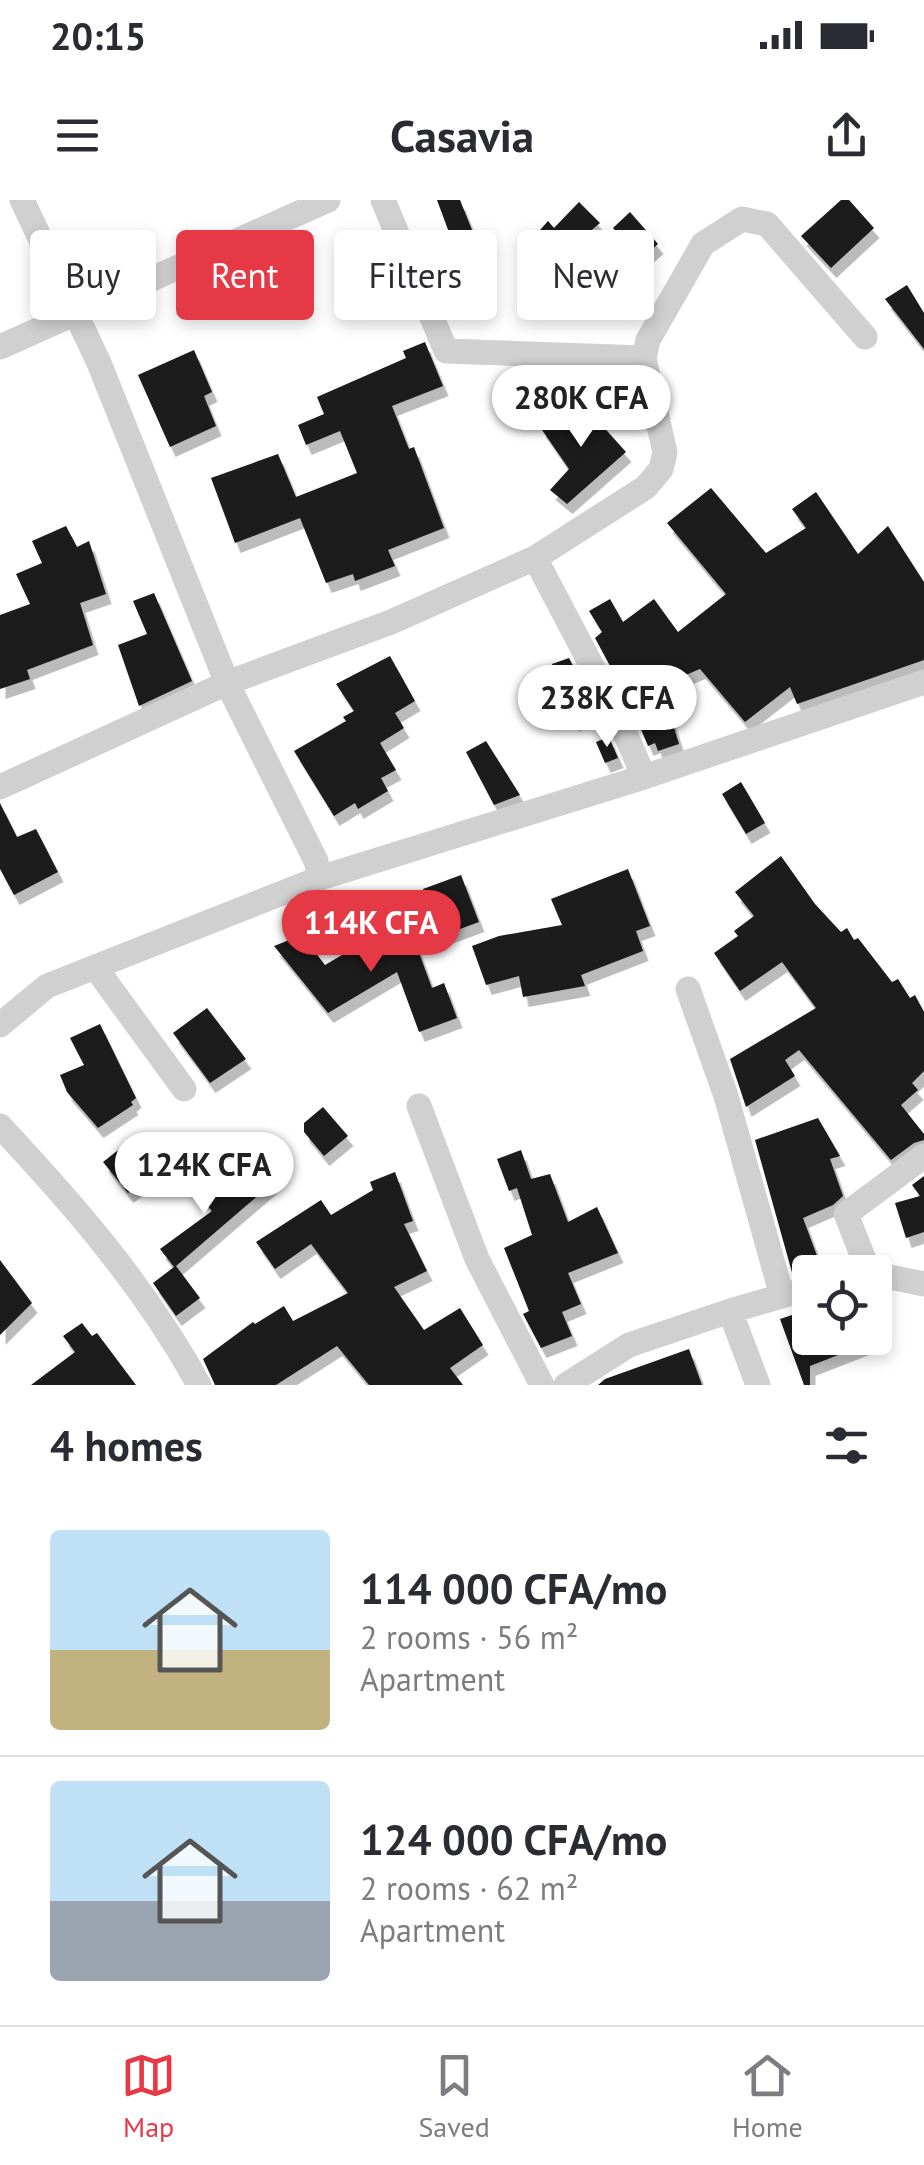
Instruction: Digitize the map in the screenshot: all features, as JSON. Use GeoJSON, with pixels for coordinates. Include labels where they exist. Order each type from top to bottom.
{"type":"FeatureCollection","features":[{"type":"Feature","properties":{"kind":"street"},"geometry":{"type":"LineString","coordinates":[[22,200],[36,230]]}},
{"type":"Feature","properties":{"kind":"street"},"geometry":{"type":"LineString","coordinates":[[156,276],[328,200]]}},
{"type":"Feature","properties":{"kind":"street"},"geometry":{"type":"LineString","coordinates":[[383,200],[446,352],[644,358]]}},
{"type":"Feature","properties":{"kind":"street"},"geometry":{"type":"LineString","coordinates":[[0,787],[228,683],[390,622],[535,558],[646,488],[660,469],[665,453],[644,358],[648,340],[703,244],[742,219],[766,224],[865,337]]}},
{"type":"Feature","properties":{"kind":"street"},"geometry":{"type":"LineString","coordinates":[[0,346],[57,320]]}},
{"type":"Feature","properties":{"kind":"street"},"geometry":{"type":"LineString","coordinates":[[78,320],[99,363],[228,683],[316,861],[320,878]]}},
{"type":"Feature","properties":{"kind":"street"},"geometry":{"type":"LineString","coordinates":[[535,558],[615,710],[644,777]]}},
{"type":"Feature","properties":{"kind":"street"},"geometry":{"type":"LineString","coordinates":[[0,1024],[47,986],[320,878],[644,777],[924,682]]}},
{"type":"Feature","properties":{"kind":"street"},"geometry":{"type":"LineString","coordinates":[[95,968],[184,1090]]}},
{"type":"Feature","properties":{"kind":"street"},"geometry":{"type":"LineString","coordinates":[[688,990],[726,1096],[782,1296]]}},
{"type":"Feature","properties":{"kind":"street"},"geometry":{"type":"LineString","coordinates":[[419,1106],[477,1259],[542,1385]]}},
{"type":"Feature","properties":{"kind":"street"},"geometry":{"type":"LineString","coordinates":[[0,1126],[78,1209],[144,1295],[199,1385]]}},
{"type":"Feature","properties":{"kind":"street"},"geometry":{"type":"LineString","coordinates":[[864,1255],[846,1214],[924,1156]]}},
{"type":"Feature","properties":{"kind":"street"},"geometry":{"type":"LineString","coordinates":[[892,1277],[924,1284]]}},
{"type":"Feature","properties":{"kind":"street"},"geometry":{"type":"LineString","coordinates":[[566,1385],[629,1345],[792,1293]]}},
{"type":"Feature","properties":{"kind":"street"},"geometry":{"type":"LineString","coordinates":[[730,1311],[758,1385]]}},
{"type":"Feature","properties":{"kind":"building"},"geometry":{"type":"Polygon","coordinates":[[[437,200],[460,200],[472,230],[448,230],[437,200]]]}},
{"type":"Feature","properties":{"kind":"building"},"geometry":{"type":"Polygon","coordinates":[[[841,200],[849,200],[874,228],[831,268],[801,236],[841,200]]]}},
{"type":"Feature","properties":{"kind":"building"},"geometry":{"type":"Polygon","coordinates":[[[579,202],[600,223],[592,230],[540,230],[548,221],[554,228],[579,202]]]}},
{"type":"Feature","properties":{"kind":"building"},"geometry":{"type":"Polygon","coordinates":[[[630,212],[646,230],[615,230],[630,212]]]}},
{"type":"Feature","properties":{"kind":"building"},"geometry":{"type":"Polygon","coordinates":[[[907,285],[924,313],[924,349],[885,299],[907,285]]]}},
{"type":"Feature","properties":{"kind":"building"},"geometry":{"type":"Polygon","coordinates":[[[425,342],[443,386],[392,406],[409,449],[414,447],[444,528],[388,550],[395,566],[355,581],[353,574],[326,583],[300,518],[235,543],[211,478],[278,454],[296,497],[357,473],[340,431],[306,445],[298,425],[324,414],[317,397],[406,358],[403,351],[425,342]]]}},
{"type":"Feature","properties":{"kind":"building"},"geometry":{"type":"Polygon","coordinates":[[[194,350],[212,392],[204,396],[216,426],[170,447],[138,375],[194,350]]]}},
{"type":"Feature","properties":{"kind":"building"},"geometry":{"type":"Polygon","coordinates":[[[582,403],[626,452],[567,504],[550,490],[569,469],[540,427],[582,403]]]}},
{"type":"Feature","properties":{"kind":"building"},"geometry":{"type":"Polygon","coordinates":[[[711,488],[766,553],[806,528],[792,509],[816,492],[858,554],[888,526],[924,582],[924,660],[797,704],[790,687],[745,722],[700,669],[657,687],[649,669],[622,688],[595,638],[602,632],[589,611],[610,599],[623,622],[654,599],[678,632],[726,594],[667,523],[711,488]]]}},
{"type":"Feature","properties":{"kind":"building"},"geometry":{"type":"Polygon","coordinates":[[[66,526],[77,547],[89,541],[106,594],[80,603],[93,645],[27,670],[30,679],[0,689],[0,615],[30,604],[16,574],[42,563],[32,541],[66,526]]]}},
{"type":"Feature","properties":{"kind":"building"},"geometry":{"type":"Polygon","coordinates":[[[154,593],[192,681],[139,706],[118,645],[147,634],[133,601],[154,593]]]}},
{"type":"Feature","properties":{"kind":"building"},"geometry":{"type":"Polygon","coordinates":[[[390,656],[415,701],[395,713],[404,728],[380,743],[396,770],[381,778],[388,791],[358,809],[355,803],[334,816],[294,751],[346,721],[343,717],[354,711],[336,684],[390,656]]]}},
{"type":"Feature","properties":{"kind":"building"},"geometry":{"type":"Polygon","coordinates":[[[569,658],[595,707],[574,722],[552,664],[569,658]]]}},
{"type":"Feature","properties":{"kind":"building"},"geometry":{"type":"Polygon","coordinates":[[[671,718],[679,744],[658,751],[655,743],[648,746],[640,727],[671,718]]]}},
{"type":"Feature","properties":{"kind":"building"},"geometry":{"type":"Polygon","coordinates":[[[609,737],[618,758],[605,763],[596,742],[609,737]]]}},
{"type":"Feature","properties":{"kind":"building"},"geometry":{"type":"Polygon","coordinates":[[[486,741],[520,795],[494,805],[466,752],[486,741]]]}},
{"type":"Feature","properties":{"kind":"building"},"geometry":{"type":"Polygon","coordinates":[[[741,782],[765,823],[746,834],[722,794],[741,782]]]}},
{"type":"Feature","properties":{"kind":"building"},"geometry":{"type":"Polygon","coordinates":[[[0,803],[17,837],[36,829],[58,872],[14,895],[0,869],[0,803]]]}},
{"type":"Feature","properties":{"kind":"building"},"geometry":{"type":"Polygon","coordinates":[[[781,856],[815,904],[841,932],[847,928],[854,940],[858,938],[892,982],[898,979],[910,998],[915,995],[924,1012],[924,1071],[912,1083],[918,1090],[901,1105],[924,1134],[924,1140],[891,1160],[799,1050],[785,1060],[795,1076],[746,1107],[730,1059],[816,1008],[782,962],[740,991],[714,953],[738,936],[734,931],[754,916],[735,892],[781,856]]]}},
{"type":"Feature","properties":{"kind":"building"},"geometry":{"type":"Polygon","coordinates":[[[628,869],[650,926],[636,931],[643,951],[581,975],[585,986],[523,997],[519,976],[486,985],[472,946],[499,936],[562,925],[551,899],[628,869]]]}},
{"type":"Feature","properties":{"kind":"building"},"geometry":{"type":"Polygon","coordinates":[[[461,875],[479,922],[441,936],[423,889],[461,875]]]}},
{"type":"Feature","properties":{"kind":"building"},"geometry":{"type":"Polygon","coordinates":[[[411,931],[432,988],[444,983],[457,1018],[419,1032],[397,972],[328,1013],[274,946],[302,935],[325,965],[381,932],[384,940],[411,931]]]}},
{"type":"Feature","properties":{"kind":"building"},"geometry":{"type":"Polygon","coordinates":[[[207,1008],[246,1059],[210,1083],[173,1033],[207,1008]]]}},
{"type":"Feature","properties":{"kind":"building"},"geometry":{"type":"Polygon","coordinates":[[[100,1024],[136,1098],[131,1102],[133,1105],[98,1128],[67,1092],[60,1075],[84,1065],[70,1038],[100,1024]]]}},
{"type":"Feature","properties":{"kind":"building"},"geometry":{"type":"Polygon","coordinates":[[[323,1107],[348,1136],[324,1156],[304,1132],[304,1123],[323,1107]]]}},
{"type":"Feature","properties":{"kind":"building"},"geometry":{"type":"Polygon","coordinates":[[[818,1118],[840,1156],[830,1159],[843,1196],[833,1205],[803,1218],[817,1255],[792,1255],[792,1272],[755,1140],[818,1118]]]}},
{"type":"Feature","properties":{"kind":"building"},"geometry":{"type":"Polygon","coordinates":[[[186,1140],[230,1189],[261,1162],[276,1180],[176,1266],[200,1298],[176,1316],[153,1283],[174,1267],[160,1249],[212,1211],[166,1156],[186,1140]]]}},
{"type":"Feature","properties":{"kind":"building"},"geometry":{"type":"Polygon","coordinates":[[[126,1144],[151,1176],[128,1193],[103,1162],[126,1144]]]}},
{"type":"Feature","properties":{"kind":"building"},"geometry":{"type":"Polygon","coordinates":[[[521,1150],[531,1179],[550,1174],[568,1222],[597,1207],[618,1253],[568,1273],[581,1304],[562,1312],[572,1336],[541,1348],[523,1314],[529,1311],[504,1248],[532,1235],[517,1188],[509,1191],[497,1159],[521,1150]]]}},
{"type":"Feature","properties":{"kind":"building"},"geometry":{"type":"Polygon","coordinates":[[[395,1172],[413,1221],[404,1224],[427,1271],[394,1287],[424,1330],[460,1308],[483,1345],[450,1368],[463,1385],[369,1385],[337,1346],[276,1385],[215,1385],[203,1359],[253,1322],[284,1306],[293,1321],[348,1293],[311,1244],[275,1269],[256,1242],[321,1200],[331,1215],[373,1190],[370,1182],[395,1172]]]}},
{"type":"Feature","properties":{"kind":"building"},"geometry":{"type":"Polygon","coordinates":[[[924,1176],[924,1232],[906,1238],[895,1203],[920,1196],[912,1185],[924,1176]]]}},
{"type":"Feature","properties":{"kind":"building"},"geometry":{"type":"Polygon","coordinates":[[[0,1260],[32,1303],[0,1335],[0,1260]]]}},
{"type":"Feature","properties":{"kind":"building"},"geometry":{"type":"Polygon","coordinates":[[[792,1315],[792,1352],[780,1319],[792,1315]]]}},
{"type":"Feature","properties":{"kind":"building"},"geometry":{"type":"Polygon","coordinates":[[[82,1323],[92,1336],[97,1333],[136,1385],[31,1385],[75,1352],[63,1336],[82,1323]]]}},
{"type":"Feature","properties":{"kind":"building"},"geometry":{"type":"Polygon","coordinates":[[[689,1349],[702,1385],[598,1385],[605,1379],[689,1349]]]}},
{"type":"Feature","properties":{"kind":"building"},"geometry":{"type":"Polygon","coordinates":[[[793,1355],[838,1355],[810,1366],[810,1385],[804,1385],[793,1355]]]}}]}
